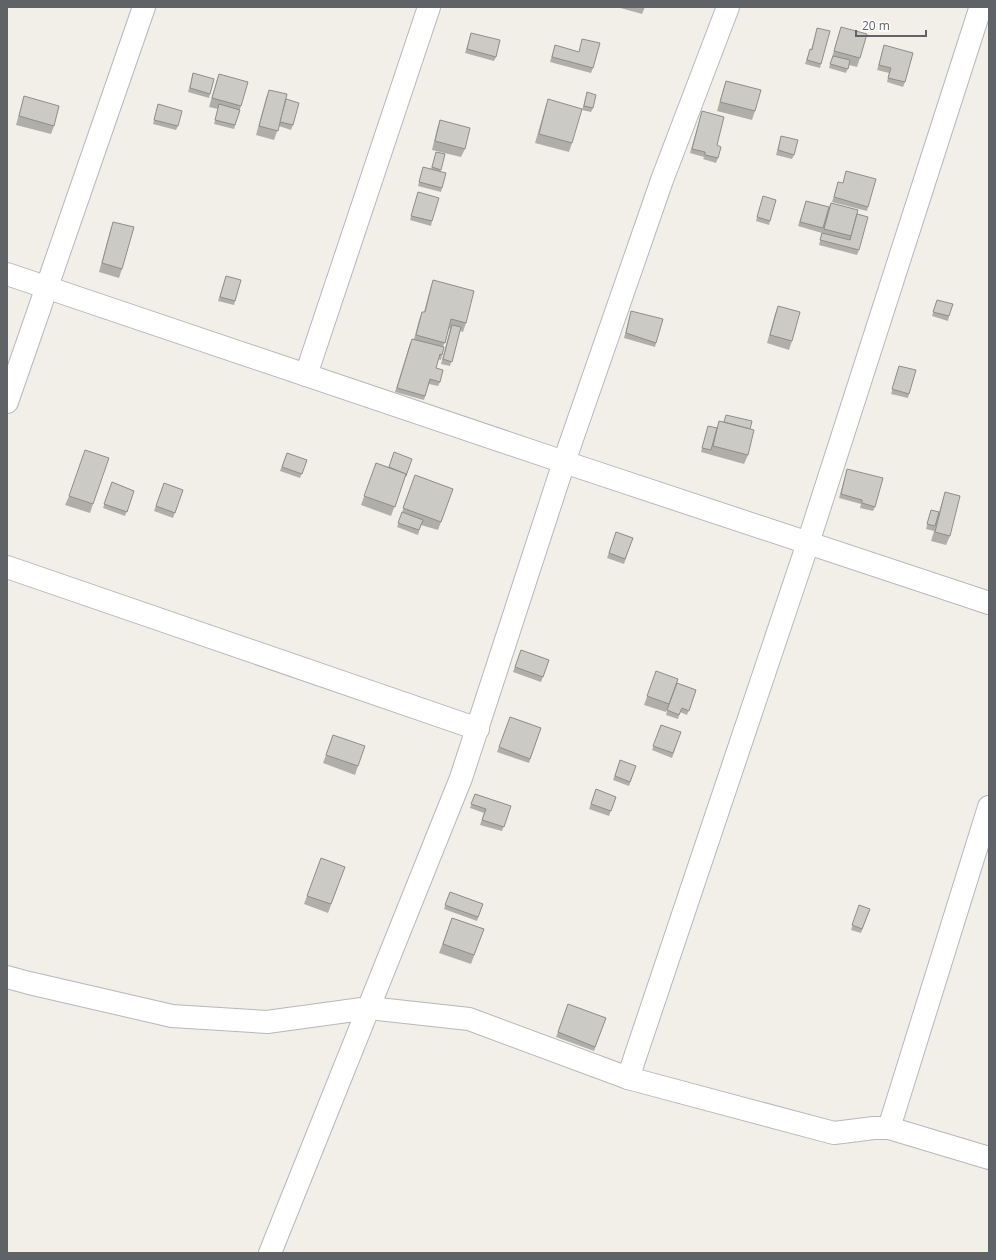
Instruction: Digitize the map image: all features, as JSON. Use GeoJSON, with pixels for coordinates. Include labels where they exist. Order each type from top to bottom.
{"type":"FeatureCollection","features":[{"type":"Feature","properties":{"kind":"street"},"geometry":{"type":"LineString","coordinates":[[7,402],[144,7]]}},
{"type":"Feature","properties":{"kind":"street"},"geometry":{"type":"LineString","coordinates":[[306,375],[428,7]]}},
{"type":"Feature","properties":{"kind":"street"},"geometry":{"type":"LineString","coordinates":[[270,1253],[462,778],[564,462],[662,180],[728,7]]}},
{"type":"Feature","properties":{"kind":"street"},"geometry":{"type":"LineString","coordinates":[[628,1078],[808,543],[980,10]]}},
{"type":"Feature","properties":{"kind":"street"},"geometry":{"type":"LineString","coordinates":[[7,274],[989,604]]}},
{"type":"Feature","properties":{"kind":"street"},"geometry":{"type":"LineString","coordinates":[[7,567],[478,729]]}},
{"type":"Feature","properties":{"kind":"street"},"geometry":{"type":"LineString","coordinates":[[889,1128],[989,806]]}},
{"type":"Feature","properties":{"kind":"street"},"geometry":{"type":"LineString","coordinates":[[7,977],[172,1016],[267,1022],[369,1008],[469,1019],[628,1078],[834,1133],[874,1128],[889,1128],[989,1158]]}},
{"type":"Feature","properties":{"kind":"building"},"geometry":{"type":"Polygon","coordinates":[[[841,27],[867,34],[860,58],[834,51],[841,27]]]}},
{"type":"Feature","properties":{"kind":"building"},"geometry":{"type":"Polygon","coordinates":[[[817,28],[830,31],[821,64],[807,60],[810,49],[812,50],[817,28]]]}},
{"type":"Feature","properties":{"kind":"building"},"geometry":{"type":"Polygon","coordinates":[[[471,33],[500,40],[496,57],[467,49],[471,33]]]}},
{"type":"Feature","properties":{"kind":"building"},"geometry":{"type":"Polygon","coordinates":[[[582,39],[600,43],[593,68],[552,57],[555,45],[579,52],[582,39]]]}},
{"type":"Feature","properties":{"kind":"building"},"geometry":{"type":"Polygon","coordinates":[[[884,45],[913,53],[905,82],[888,78],[891,68],[879,65],[884,45]]]}},
{"type":"Feature","properties":{"kind":"building"},"geometry":{"type":"Polygon","coordinates":[[[833,56],[850,60],[848,69],[830,64],[833,56]]]}},
{"type":"Feature","properties":{"kind":"building"},"geometry":{"type":"Polygon","coordinates":[[[193,73],[214,79],[210,94],[190,88],[193,73]]]}},
{"type":"Feature","properties":{"kind":"building"},"geometry":{"type":"Polygon","coordinates":[[[219,74],[248,82],[241,106],[212,98],[219,74]]]}},
{"type":"Feature","properties":{"kind":"building"},"geometry":{"type":"Polygon","coordinates":[[[726,81],[761,90],[755,111],[720,102],[726,81]]]}},
{"type":"Feature","properties":{"kind":"building"},"geometry":{"type":"Polygon","coordinates":[[[269,90],[287,94],[278,131],[259,126],[269,90]]]}},
{"type":"Feature","properties":{"kind":"building"},"geometry":{"type":"Polygon","coordinates":[[[587,92],[596,95],[593,108],[584,106],[587,92]]]}},
{"type":"Feature","properties":{"kind":"building"},"geometry":{"type":"Polygon","coordinates":[[[24,96],[59,106],[54,126],[19,116],[24,96]]]}},
{"type":"Feature","properties":{"kind":"building"},"geometry":{"type":"Polygon","coordinates":[[[286,99],[299,103],[293,125],[280,122],[286,99]]]}},
{"type":"Feature","properties":{"kind":"building"},"geometry":{"type":"Polygon","coordinates":[[[548,99],[582,109],[572,143],[539,134],[548,99]]]}},
{"type":"Feature","properties":{"kind":"building"},"geometry":{"type":"Polygon","coordinates":[[[158,104],[182,111],[178,126],[154,120],[158,104]]]}},
{"type":"Feature","properties":{"kind":"building"},"geometry":{"type":"Polygon","coordinates":[[[219,104],[240,110],[235,125],[215,120],[219,104]]]}},
{"type":"Feature","properties":{"kind":"building"},"geometry":{"type":"Polygon","coordinates":[[[702,111],[724,117],[717,145],[721,147],[718,158],[705,155],[705,152],[692,149],[702,111]]]}},
{"type":"Feature","properties":{"kind":"building"},"geometry":{"type":"Polygon","coordinates":[[[440,120],[470,128],[465,149],[435,141],[440,120]]]}},
{"type":"Feature","properties":{"kind":"building"},"geometry":{"type":"Polygon","coordinates":[[[781,136],[798,140],[794,155],[778,150],[781,136]]]}},
{"type":"Feature","properties":{"kind":"building"},"geometry":{"type":"Polygon","coordinates":[[[436,152],[445,154],[441,170],[432,167],[436,152]]]}},
{"type":"Feature","properties":{"kind":"building"},"geometry":{"type":"Polygon","coordinates":[[[423,167],[446,173],[442,188],[419,182],[423,167]]]}},
{"type":"Feature","properties":{"kind":"building"},"geometry":{"type":"Polygon","coordinates":[[[846,171],[876,179],[868,207],[834,197],[838,182],[843,183],[846,171]]]}},
{"type":"Feature","properties":{"kind":"building"},"geometry":{"type":"Polygon","coordinates":[[[418,192],[439,198],[432,221],[411,216],[418,192]]]}},
{"type":"Feature","properties":{"kind":"building"},"geometry":{"type":"Polygon","coordinates":[[[763,196],[776,200],[770,221],[757,217],[763,196]]]}},
{"type":"Feature","properties":{"kind":"building"},"geometry":{"type":"Polygon","coordinates":[[[806,201],[829,207],[823,228],[800,222],[806,201]]]}},
{"type":"Feature","properties":{"kind":"building"},"geometry":{"type":"Polygon","coordinates":[[[831,203],[858,210],[851,236],[824,229],[831,203]]]}},
{"type":"Feature","properties":{"kind":"building"},"geometry":{"type":"Polygon","coordinates":[[[857,214],[868,217],[859,250],[820,240],[822,233],[850,240],[857,214]]]}},
{"type":"Feature","properties":{"kind":"building"},"geometry":{"type":"Polygon","coordinates":[[[113,222],[134,227],[122,269],[102,263],[113,222]]]}},
{"type":"Feature","properties":{"kind":"building"},"geometry":{"type":"Polygon","coordinates":[[[226,276],[241,280],[235,301],[220,297],[226,276]]]}},
{"type":"Feature","properties":{"kind":"building"},"geometry":{"type":"Polygon","coordinates":[[[433,280],[474,291],[466,323],[451,319],[445,343],[416,335],[422,312],[425,312],[433,280]]]}},
{"type":"Feature","properties":{"kind":"building"},"geometry":{"type":"Polygon","coordinates":[[[937,300],[953,304],[949,316],[933,312],[937,300]]]}},
{"type":"Feature","properties":{"kind":"building"},"geometry":{"type":"Polygon","coordinates":[[[778,306],[800,312],[792,341],[770,335],[778,306]]]}},
{"type":"Feature","properties":{"kind":"building"},"geometry":{"type":"Polygon","coordinates":[[[631,311],[663,319],[656,343],[626,333],[631,311]]]}},
{"type":"Feature","properties":{"kind":"building"},"geometry":{"type":"Polygon","coordinates":[[[452,325],[461,327],[452,362],[443,359],[452,325]]]}},
{"type":"Feature","properties":{"kind":"building"},"geometry":{"type":"Polygon","coordinates":[[[412,339],[444,347],[442,355],[440,354],[436,368],[443,370],[440,382],[430,379],[425,396],[397,388],[412,339]]]}},
{"type":"Feature","properties":{"kind":"building"},"geometry":{"type":"Polygon","coordinates":[[[899,366],[916,370],[909,394],[892,389],[899,366]]]}},
{"type":"Feature","properties":{"kind":"building"},"geometry":{"type":"Polygon","coordinates":[[[726,415],[752,421],[750,429],[724,422],[726,415]]]}},
{"type":"Feature","properties":{"kind":"building"},"geometry":{"type":"Polygon","coordinates":[[[719,421],[754,430],[748,455],[713,446],[719,421]]]}},
{"type":"Feature","properties":{"kind":"building"},"geometry":{"type":"Polygon","coordinates":[[[708,426],[717,428],[711,450],[702,448],[708,426]]]}},
{"type":"Feature","properties":{"kind":"building"},"geometry":{"type":"Polygon","coordinates":[[[85,450],[109,458],[93,504],[69,496],[85,450]]]}},
{"type":"Feature","properties":{"kind":"building"},"geometry":{"type":"Polygon","coordinates":[[[394,452],[412,459],[406,476],[406,474],[389,467],[394,452]]]}},
{"type":"Feature","properties":{"kind":"building"},"geometry":{"type":"Polygon","coordinates":[[[287,453],[307,460],[302,474],[282,467],[287,453]]]}},
{"type":"Feature","properties":{"kind":"building"},"geometry":{"type":"Polygon","coordinates":[[[376,463],[406,474],[395,507],[364,496],[376,463]]]}},
{"type":"Feature","properties":{"kind":"building"},"geometry":{"type":"Polygon","coordinates":[[[847,469],[883,478],[875,507],[862,503],[862,500],[841,494],[847,469]]]}},
{"type":"Feature","properties":{"kind":"building"},"geometry":{"type":"Polygon","coordinates":[[[415,475],[453,489],[441,522],[403,508],[415,475]]]}},
{"type":"Feature","properties":{"kind":"building"},"geometry":{"type":"Polygon","coordinates":[[[112,482],[134,491],[127,512],[104,504],[112,482]]]}},
{"type":"Feature","properties":{"kind":"building"},"geometry":{"type":"Polygon","coordinates":[[[164,483],[183,490],[175,513],[156,506],[164,483]]]}},
{"type":"Feature","properties":{"kind":"building"},"geometry":{"type":"Polygon","coordinates":[[[945,492],[960,496],[950,536],[935,532],[945,492]]]}},
{"type":"Feature","properties":{"kind":"building"},"geometry":{"type":"Polygon","coordinates":[[[931,510],[939,512],[935,526],[927,524],[931,510]]]}},
{"type":"Feature","properties":{"kind":"building"},"geometry":{"type":"Polygon","coordinates":[[[402,512],[423,520],[419,530],[398,523],[402,512]]]}},
{"type":"Feature","properties":{"kind":"building"},"geometry":{"type":"Polygon","coordinates":[[[616,532],[633,538],[625,559],[609,553],[616,532]]]}},
{"type":"Feature","properties":{"kind":"building"},"geometry":{"type":"Polygon","coordinates":[[[521,650],[549,660],[543,677],[515,667],[521,650]]]}},
{"type":"Feature","properties":{"kind":"building"},"geometry":{"type":"Polygon","coordinates":[[[656,671],[678,679],[669,704],[647,696],[656,671]]]}},
{"type":"Feature","properties":{"kind":"building"},"geometry":{"type":"Polygon","coordinates":[[[677,683],[696,690],[689,711],[682,708],[679,715],[667,710],[677,683]]]}},
{"type":"Feature","properties":{"kind":"building"},"geometry":{"type":"Polygon","coordinates":[[[510,717],[541,728],[530,759],[499,747],[510,717]]]}},
{"type":"Feature","properties":{"kind":"building"},"geometry":{"type":"Polygon","coordinates":[[[661,725],[681,732],[673,753],[653,746],[661,725]]]}},
{"type":"Feature","properties":{"kind":"building"},"geometry":{"type":"Polygon","coordinates":[[[333,735],[365,746],[358,766],[326,755],[333,735]]]}},
{"type":"Feature","properties":{"kind":"building"},"geometry":{"type":"Polygon","coordinates":[[[620,760],[636,766],[630,782],[615,776],[620,760]]]}},
{"type":"Feature","properties":{"kind":"building"},"geometry":{"type":"Polygon","coordinates":[[[596,789],[616,797],[611,811],[591,804],[596,789]]]}},
{"type":"Feature","properties":{"kind":"building"},"geometry":{"type":"Polygon","coordinates":[[[475,794],[511,806],[504,827],[482,820],[486,809],[471,804],[475,794]]]}},
{"type":"Feature","properties":{"kind":"building"},"geometry":{"type":"Polygon","coordinates":[[[321,858],[345,867],[331,904],[307,896],[321,858]]]}},
{"type":"Feature","properties":{"kind":"building"},"geometry":{"type":"Polygon","coordinates":[[[450,892],[483,904],[478,917],[445,905],[450,892]]]}},
{"type":"Feature","properties":{"kind":"building"},"geometry":{"type":"Polygon","coordinates":[[[859,905],[870,909],[862,929],[852,925],[859,905]]]}},
{"type":"Feature","properties":{"kind":"building"},"geometry":{"type":"Polygon","coordinates":[[[452,918],[484,929],[474,955],[443,944],[452,918]]]}},
{"type":"Feature","properties":{"kind":"building"},"geometry":{"type":"Polygon","coordinates":[[[568,1004],[606,1018],[595,1047],[558,1032],[568,1004]]]}}]}
